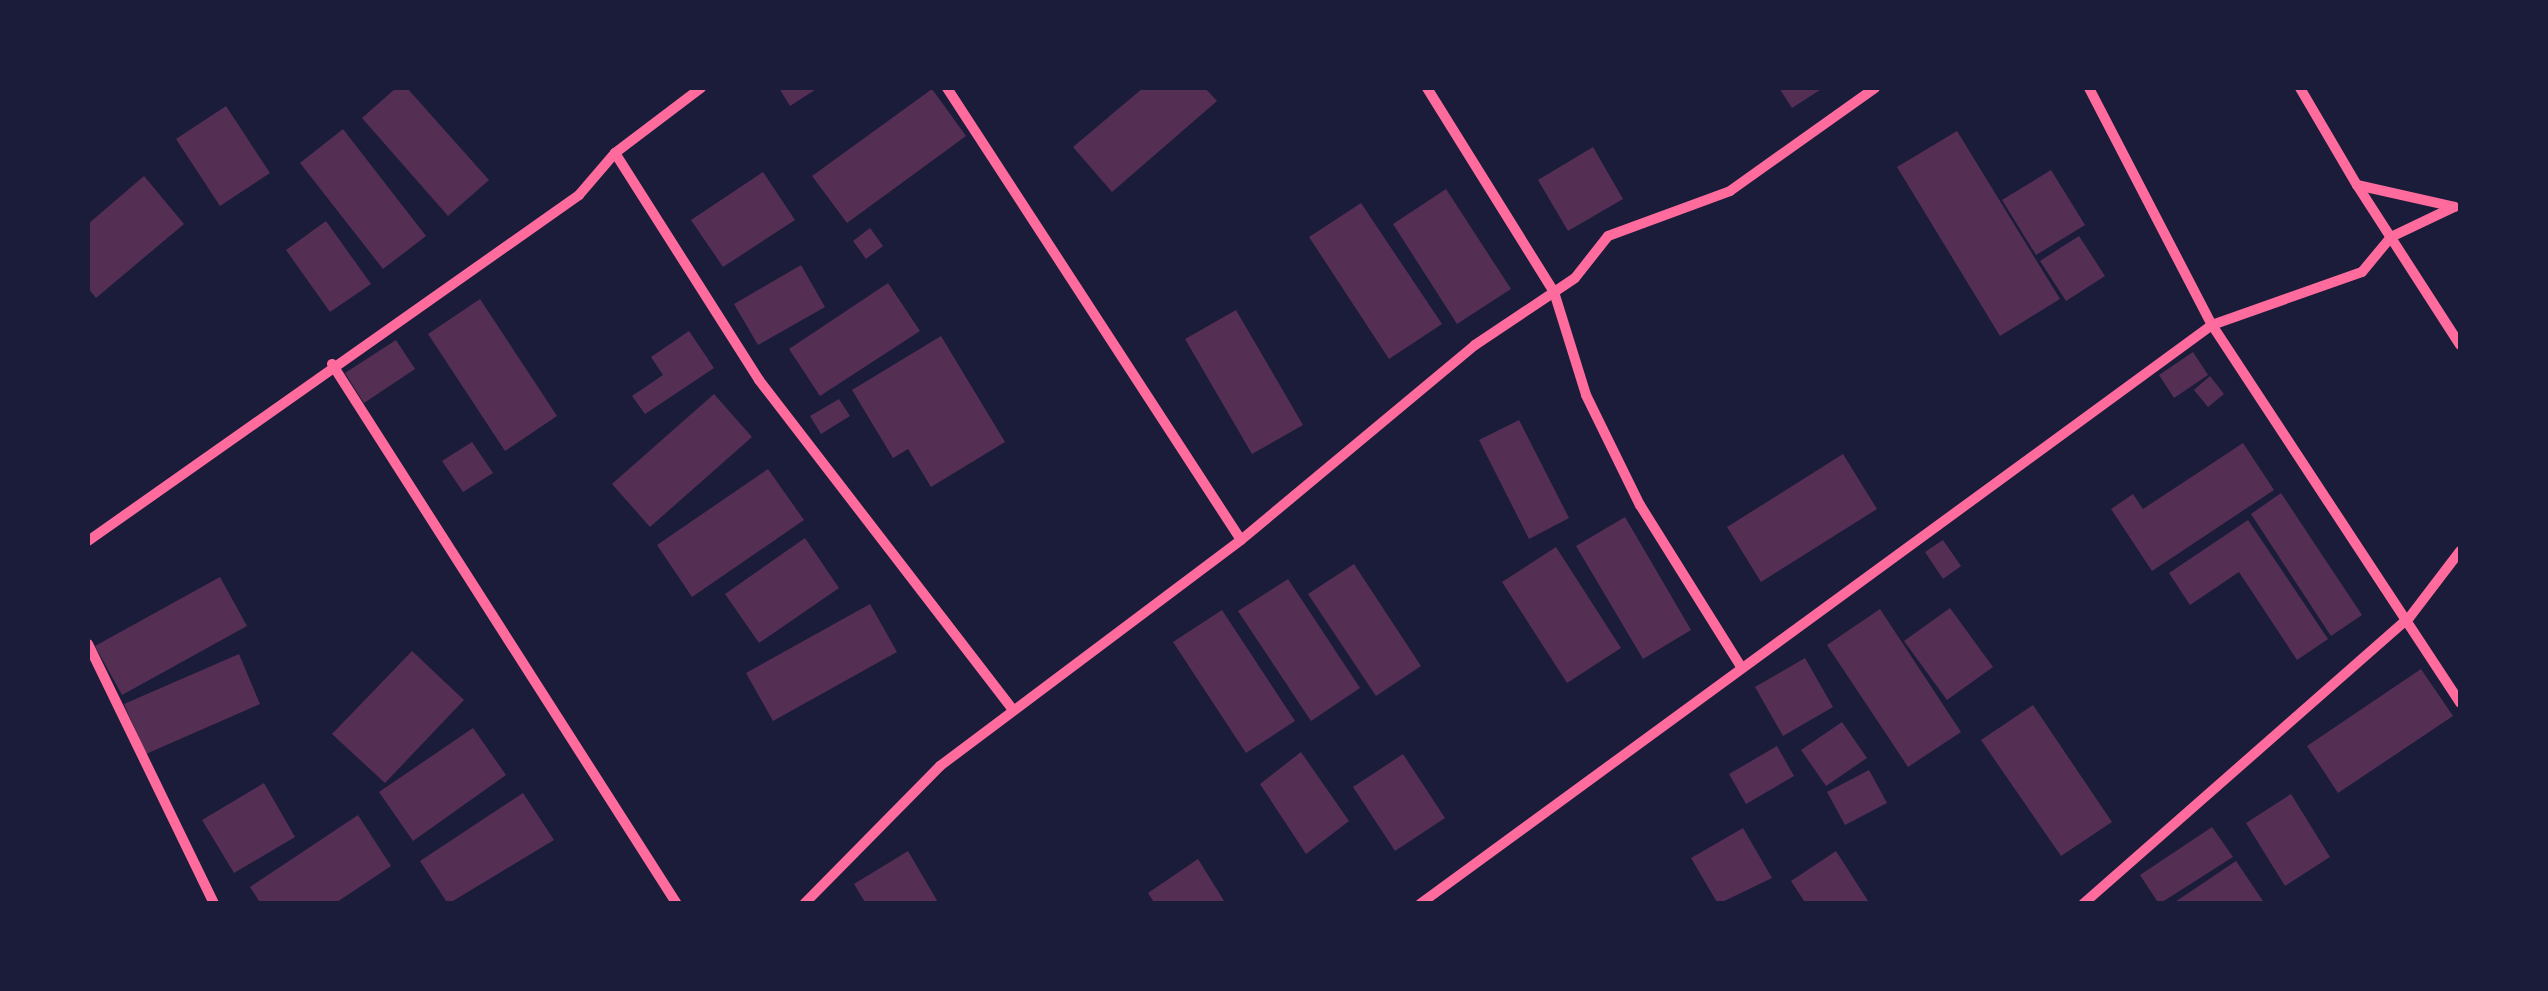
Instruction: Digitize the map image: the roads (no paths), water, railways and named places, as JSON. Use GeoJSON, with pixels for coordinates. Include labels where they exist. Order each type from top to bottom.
{"type":"FeatureCollection","features":[{"type":"Feature","properties":{"kind":"street"},"geometry":{"type":"LineString","coordinates":[[88,541],[332,364],[579,196],[614,153],[701,88]]}},
{"type":"Feature","properties":{"kind":"street"},"geometry":{"type":"LineString","coordinates":[[947,88],[1242,540]]}},
{"type":"Feature","properties":{"kind":"street"},"geometry":{"type":"LineString","coordinates":[[1428,88],[1554,292],[1586,394],[1624,473],[1740,665]]}},
{"type":"Feature","properties":{"kind":"street"},"geometry":{"type":"LineString","coordinates":[[804,904],[940,766],[1242,540],[1475,345],[1554,292],[1608,236],[1730,191],[1876,88]]}},
{"type":"Feature","properties":{"kind":"street"},"geometry":{"type":"LineString","coordinates":[[2089,88],[2212,324],[2409,618],[2460,703]]}},
{"type":"Feature","properties":{"kind":"street"},"geometry":{"type":"LineString","coordinates":[[2300,88],[2460,345]]}},
{"type":"Feature","properties":{"kind":"street"},"geometry":{"type":"LineString","coordinates":[[614,153],[759,380],[1013,710]]}},
{"type":"Feature","properties":{"kind":"street"},"geometry":{"type":"LineString","coordinates":[[2357,185],[2458,207]]}},
{"type":"Feature","properties":{"kind":"street"},"geometry":{"type":"LineString","coordinates":[[1420,904],[1740,665],[2212,324],[2362,272],[2392,238],[2458,207]]}},
{"type":"Feature","properties":{"kind":"street"},"geometry":{"type":"LineString","coordinates":[[332,364],[677,904]]}},
{"type":"Feature","properties":{"kind":"street"},"geometry":{"type":"LineString","coordinates":[[2082,904],[2409,618],[2460,551]]}},
{"type":"Feature","properties":{"kind":"street"},"geometry":{"type":"LineString","coordinates":[[88,644],[214,904]]}}]}
